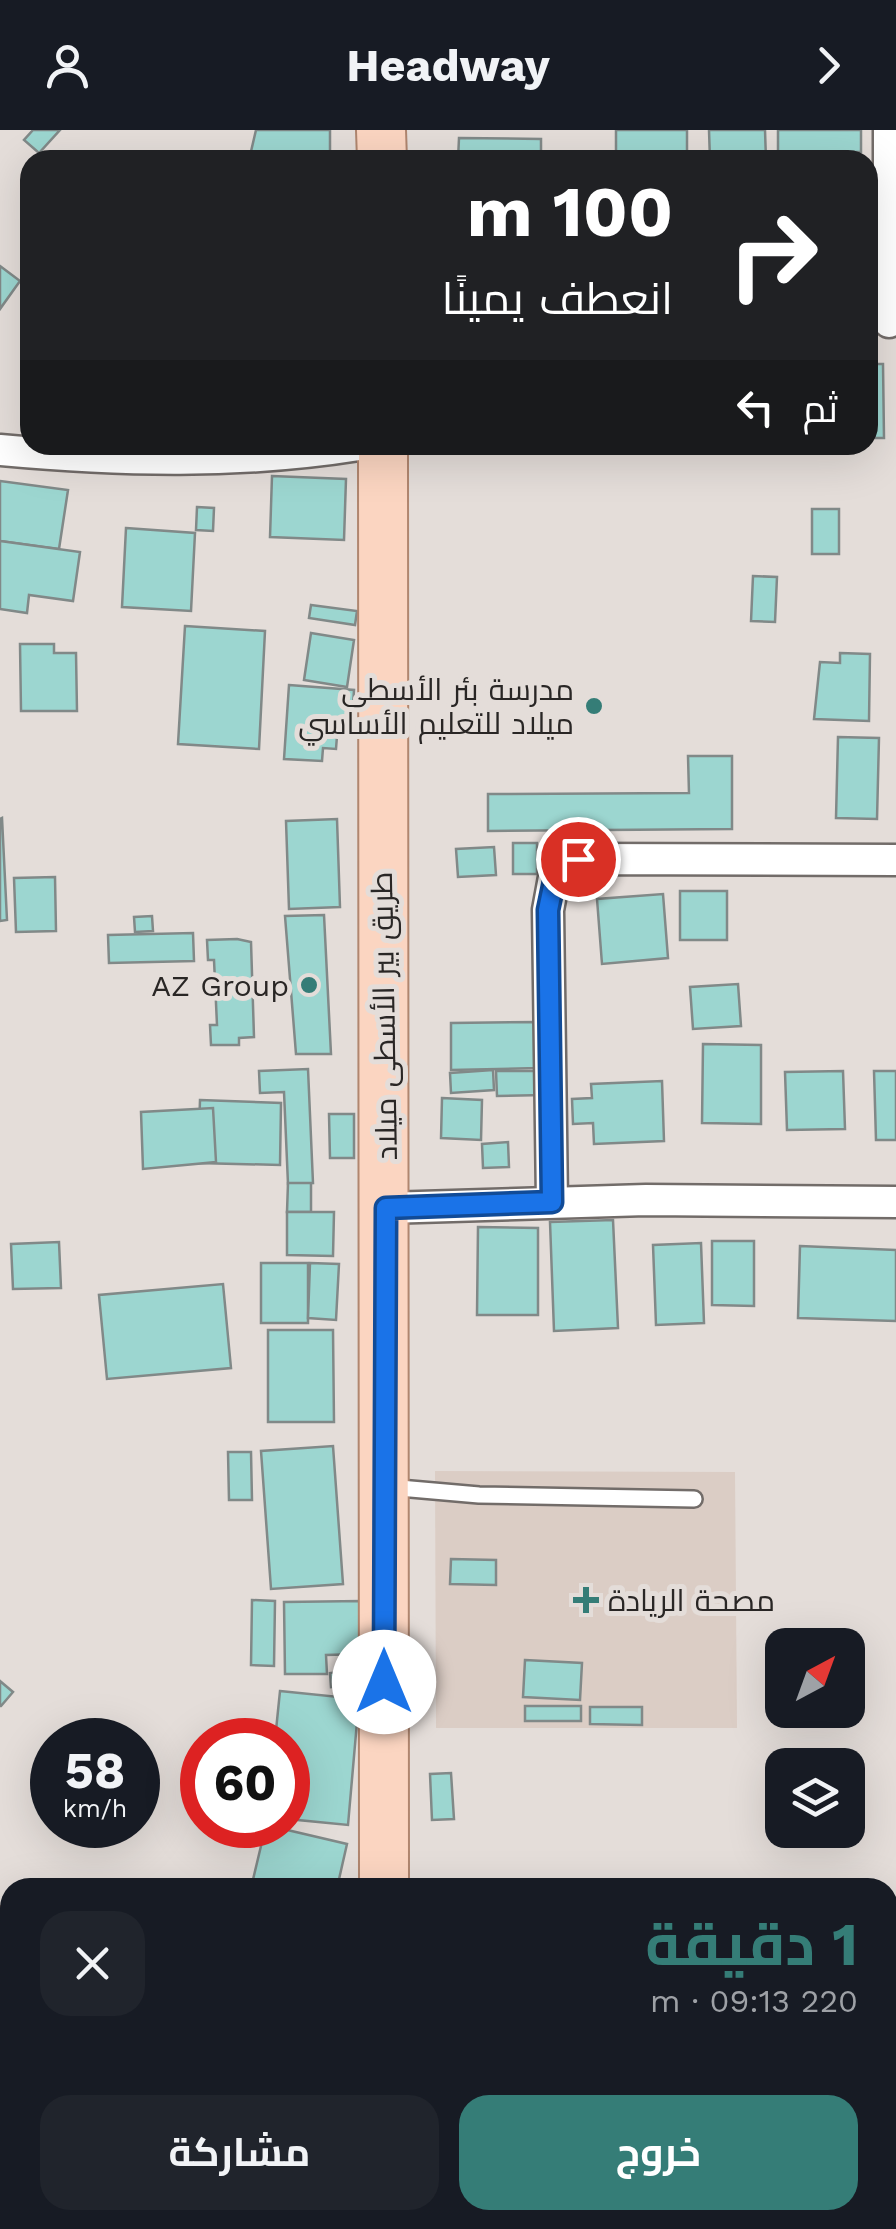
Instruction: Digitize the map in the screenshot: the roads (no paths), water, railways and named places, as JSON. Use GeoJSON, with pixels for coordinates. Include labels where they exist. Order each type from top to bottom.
{"type":"FeatureCollection","features":[{"type":"Feature","properties":{"kind":"main road","name":"طريق بير الأسطى ميلاد"},"geometry":{"type":"LineString","coordinates":[[383,455],[384,1878]]}},
{"type":"Feature","properties":{"kind":"street"},"geometry":{"type":"LineString","coordinates":[[884,322],[889,130]]}},
{"type":"Feature","properties":{"kind":"street"},"geometry":{"type":"LineString","coordinates":[[142,455],[228,458],[282,455]]}},
{"type":"Feature","properties":{"kind":"street"},"geometry":{"type":"LineString","coordinates":[[552,1202],[548,910],[556,872],[578,859],[896,860]]}},
{"type":"Feature","properties":{"kind":"street"},"geometry":{"type":"LineString","coordinates":[[386,1208],[552,1202],[896,1202]]}},
{"type":"Feature","properties":{"kind":"lane"},"geometry":{"type":"LineString","coordinates":[[384,1486],[479,1495],[694,1499]]}},
{"type":"Feature","properties":{"kind":"place","name":"مدرسة بئر الأسطى ميلاد للتعليم الأساسي"},"geometry":{"type":"Point","coordinates":[594,706]}},
{"type":"Feature","properties":{"kind":"place","name":"AZ Group"},"geometry":{"type":"Point","coordinates":[309,985]}},
{"type":"Feature","properties":{"kind":"place","name":"مصحة الريادة"},"geometry":{"type":"Point","coordinates":[586,1600]}}]}
